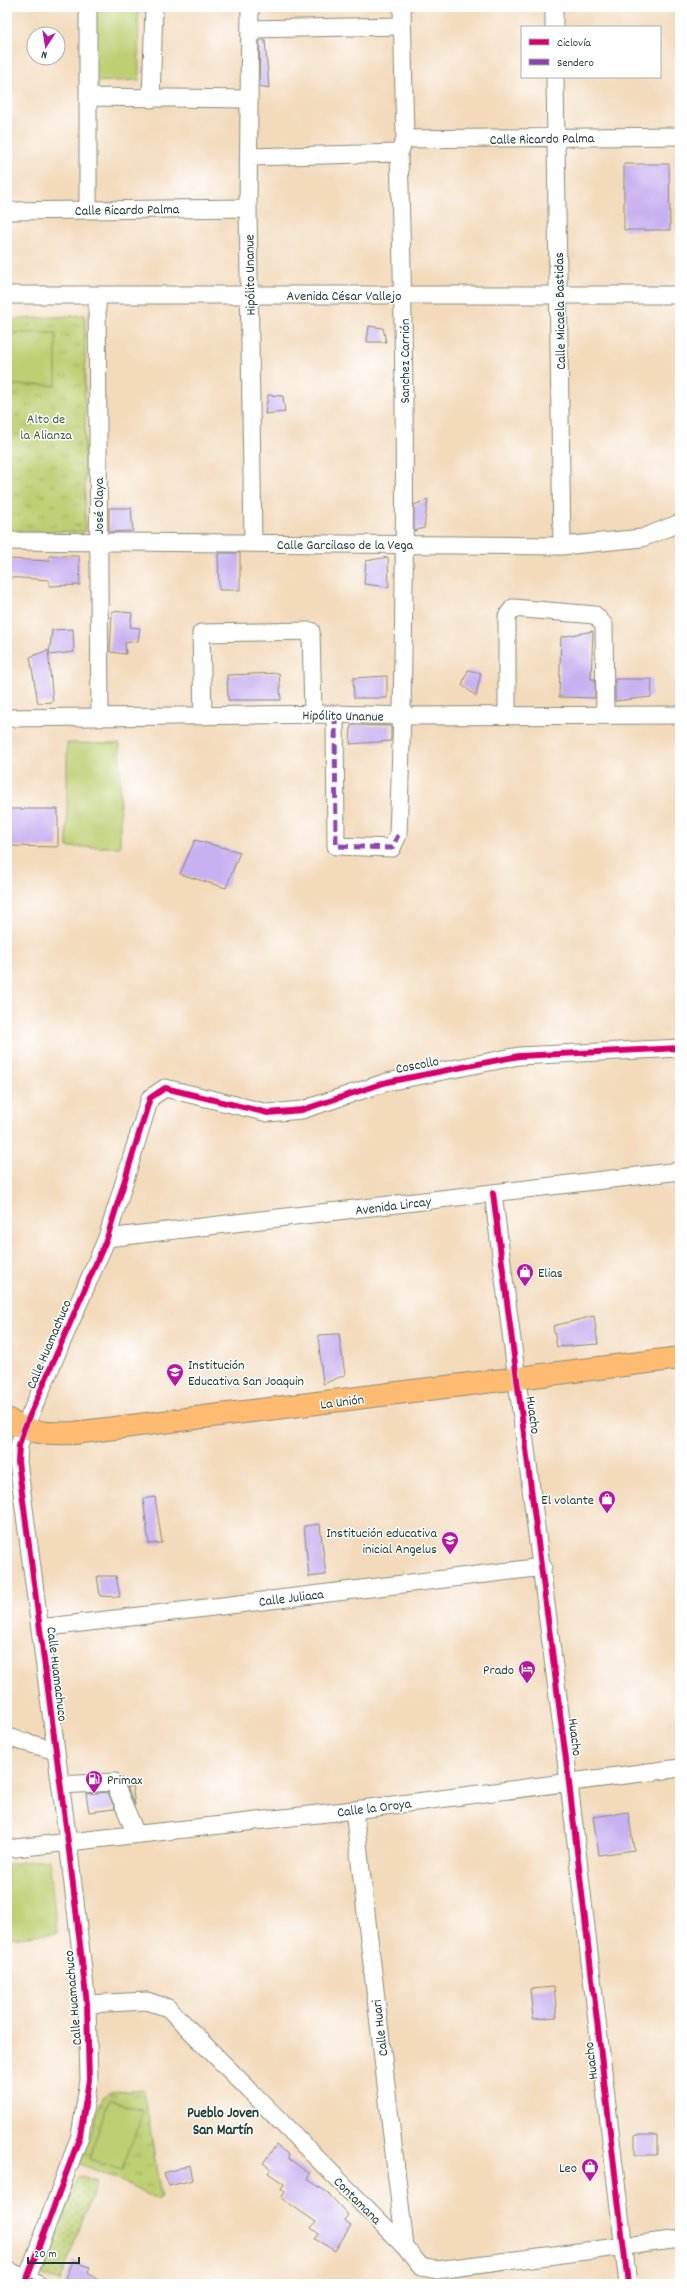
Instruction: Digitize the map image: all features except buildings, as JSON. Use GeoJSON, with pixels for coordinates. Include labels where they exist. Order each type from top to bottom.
{"type":"FeatureCollection","features":[{"type":"Feature","properties":{"kind":"main road","name":"La Unión"},"geometry":{"type":"LineString","coordinates":[[16,1424],[51,1434],[74,1433],[517,1380],[680,1358]]}},
{"type":"Feature","properties":{"kind":"street"},"geometry":{"type":"LineString","coordinates":[[88,7],[88,210]]}},
{"type":"Feature","properties":{"kind":"street"},"geometry":{"type":"LineString","coordinates":[[151,99],[154,7]]}},
{"type":"Feature","properties":{"kind":"street","name":"Hipólito Unanue"},"geometry":{"type":"LineString","coordinates":[[250,7],[248,208],[253,543]]}},
{"type":"Feature","properties":{"kind":"street","name":"Sanchez Carrión"},"geometry":{"type":"LineString","coordinates":[[335,714],[336,846],[392,848],[398,836],[403,716],[404,295],[402,7]]}},
{"type":"Feature","properties":{"kind":"street"},"geometry":{"type":"LineString","coordinates":[[554,7],[554,26]]}},
{"type":"Feature","properties":{"kind":"street"},"geometry":{"type":"LineString","coordinates":[[250,29],[402,26]]}},
{"type":"Feature","properties":{"kind":"street","name":"Calle Micaela Bastidas"},"geometry":{"type":"LineString","coordinates":[[555,78],[562,546]]}},
{"type":"Feature","properties":{"kind":"street"},"geometry":{"type":"LineString","coordinates":[[88,97],[151,99],[249,99]]}},
{"type":"Feature","properties":{"kind":"street","name":"Calle Ricardo Palma"},"geometry":{"type":"LineString","coordinates":[[249,157],[402,146],[556,138],[680,136]]}},
{"type":"Feature","properties":{"kind":"street","name":"Calle Ricardo Palma"},"geometry":{"type":"LineString","coordinates":[[7,211],[248,208]]}},
{"type":"Feature","properties":{"kind":"street","name":"José Olaya"},"geometry":{"type":"LineString","coordinates":[[96,295],[100,718]]}},
{"type":"Feature","properties":{"kind":"street","name":"Avenida César Vallejo"},"geometry":{"type":"LineString","coordinates":[[7,296],[680,295]]}},
{"type":"Feature","properties":{"kind":"street","name":"Calle Garcilaso de la Vega"},"geometry":{"type":"LineString","coordinates":[[7,541],[562,546],[642,538],[680,523]]}},
{"type":"Feature","properties":{"kind":"street"},"geometry":{"type":"LineString","coordinates":[[507,714],[507,616],[513,608],[596,615],[604,625],[605,715]]}},
{"type":"Feature","properties":{"kind":"street"},"geometry":{"type":"LineString","coordinates":[[203,715],[201,633],[311,631],[313,714]]}},
{"type":"Feature","properties":{"kind":"street","name":"Hipólito Unanue"},"geometry":{"type":"LineString","coordinates":[[7,718],[100,718],[313,714],[403,716],[507,714],[680,715]]}},
{"type":"Feature","properties":{"kind":"street","name":"Coscollo"},"geometry":{"type":"LineString","coordinates":[[165,1088],[268,1113],[302,1110],[387,1082],[519,1056],[680,1048]]}},
{"type":"Feature","properties":{"kind":"street","name":"Calle Huamachuco"},"geometry":{"type":"LineString","coordinates":[[30,2282],[80,2136],[89,2080],[87,2004],[61,1785],[18,1462],[19,1446],[16,1424],[106,1238],[150,1098],[165,1088]]}},
{"type":"Feature","properties":{"kind":"street","name":"Avenida Lircay"},"geometry":{"type":"LineString","coordinates":[[106,1238],[680,1171]]}},
{"type":"Feature","properties":{"kind":"street","name":"Huacho"},"geometry":{"type":"LineString","coordinates":[[493,1194],[543,1567],[570,1783],[628,2284]]}},
{"type":"Feature","properties":{"kind":"street","name":"Calle Juliaca"},"geometry":{"type":"LineString","coordinates":[[40,1628],[543,1567]]}},
{"type":"Feature","properties":{"kind":"street"},"geometry":{"type":"LineString","coordinates":[[7,1737],[56,1751]]}},
{"type":"Feature","properties":{"kind":"street","name":"Calle la Oroya"},"geometry":{"type":"LineString","coordinates":[[7,1849],[354,1810],[680,1768]]}},
{"type":"Feature","properties":{"kind":"street"},"geometry":{"type":"LineString","coordinates":[[61,1785],[114,1782],[136,1834]]}},
{"type":"Feature","properties":{"kind":"street","name":"Calle Huari"},"geometry":{"type":"LineString","coordinates":[[354,1810],[405,2247]]}},
{"type":"Feature","properties":{"kind":"street","name":"Contamana"},"geometry":{"type":"LineString","coordinates":[[87,2004],[147,2001],[168,2008],[405,2247],[421,2267],[437,2270],[680,2239]]}},
{"type":"Feature","properties":{"kind":"street"},"geometry":{"type":"LineString","coordinates":[[7,2270],[30,2282]]}},
{"type":"Feature","properties":{"kind":"green space"},"geometry":{"type":"Polygon","coordinates":[[[92,7],[138,7],[139,80],[93,82],[92,7]]]}},
{"type":"Feature","properties":{"kind":"green space","name":"Alto de la Alianza"},"geometry":{"type":"Polygon","coordinates":[[[85,315],[85,532],[7,531],[7,320],[85,315]]]}},
{"type":"Feature","properties":{"kind":"green space"},"geometry":{"type":"Polygon","coordinates":[[[7,333],[56,333],[56,385],[7,385],[7,333]]]}},
{"type":"Feature","properties":{"kind":"green space"},"geometry":{"type":"Polygon","coordinates":[[[67,743],[120,744],[120,847],[67,847],[67,743]]]}},
{"type":"Feature","properties":{"kind":"green space"},"geometry":{"type":"Polygon","coordinates":[[[49,1859],[57,1933],[7,1938],[7,1864],[49,1859]]]}},
{"type":"Feature","properties":{"kind":"green space"},"geometry":{"type":"Polygon","coordinates":[[[144,2090],[161,2198],[158,2201],[117,2179],[80,2164],[103,2097],[109,2093],[144,2090]]]}},
{"type":"Feature","properties":{"kind":"green space"},"geometry":{"type":"Polygon","coordinates":[[[109,2100],[143,2111],[122,2170],[89,2159],[109,2100]]]}},
{"type":"Feature","properties":{"kind":"green space"},"geometry":{"type":"Polygon","coordinates":[[[79,2175],[97,2181],[60,2282],[42,2275],[79,2175]]]}},
{"type":"Feature","properties":{"kind":"marked path"},"geometry":{"type":"LineString","coordinates":[[335,714],[336,846],[392,848],[398,835]]}},
{"type":"Feature","properties":{"kind":"marked path"},"geometry":{"type":"LineString","coordinates":[[28,2278],[38,2284]]}},
{"type":"Feature","properties":{"kind":"cycle path"},"geometry":{"type":"LineString","coordinates":[[25,2284],[80,2136],[89,2080],[87,2004],[68,1842],[18,1462],[19,1446],[24,1429],[107,1238],[150,1098],[165,1088],[268,1113],[302,1110],[387,1082],[519,1056],[680,1048]]}},
{"type":"Feature","properties":{"kind":"cycle path"},"geometry":{"type":"LineString","coordinates":[[493,1193],[569,1783],[628,2284]]}},
{"type":"Feature","properties":{"kind":"place","name":"Elias"},"geometry":{"type":"Point","coordinates":[525,1287]}},
{"type":"Feature","properties":{"kind":"place","name":"Institución Educativa San Joaquin"},"geometry":{"type":"Point","coordinates":[175,1387]}},
{"type":"Feature","properties":{"kind":"place","name":"El volante"},"geometry":{"type":"Point","coordinates":[607,1514]}},
{"type":"Feature","properties":{"kind":"place","name":"Institución educativa inicial Angelus"},"geometry":{"type":"Point","coordinates":[450,1555]}},
{"type":"Feature","properties":{"kind":"place","name":"Prado"},"geometry":{"type":"Point","coordinates":[527,1684]}},
{"type":"Feature","properties":{"kind":"place","name":"Primax"},"geometry":{"type":"Point","coordinates":[94,1794]}},
{"type":"Feature","properties":{"kind":"place","name":"Leo"},"geometry":{"type":"Point","coordinates":[590,2182]}},
{"type":"Feature","properties":{"kind":"district","name":"Pueblo Joven San Martín"},"geometry":{"type":"Point","coordinates":[223,2120]}}]}
